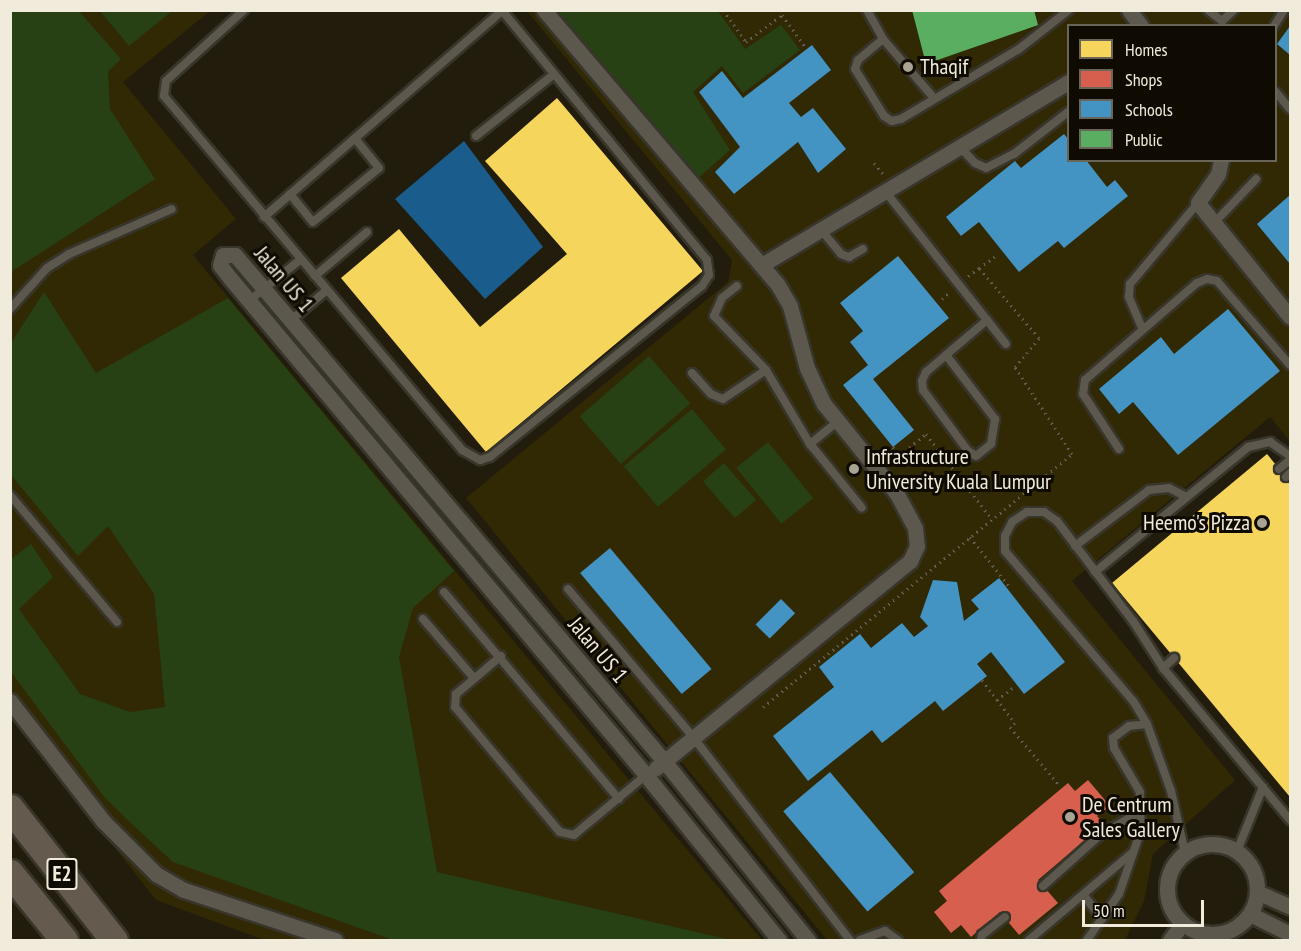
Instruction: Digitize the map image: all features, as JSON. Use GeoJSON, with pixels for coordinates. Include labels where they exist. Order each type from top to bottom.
{"type":"FeatureCollection","features":[{"type":"Feature","properties":{"kind":"highway","name":"E2"},"geometry":{"type":"LineString","coordinates":[[10,808],[114,940]]}},
{"type":"Feature","properties":{"kind":"highway","name":"E2"},"geometry":{"type":"LineString","coordinates":[[10,873],[64,940]]}},
{"type":"Feature","properties":{"kind":"street"},"geometry":{"type":"LineString","coordinates":[[544,10],[763,264],[790,306],[814,386],[837,422],[908,510],[917,546],[909,561],[893,576],[646,775]]}},
{"type":"Feature","properties":{"kind":"street"},"geometry":{"type":"LineString","coordinates":[[1129,10],[1140,24]]}},
{"type":"Feature","properties":{"kind":"street"},"geometry":{"type":"LineString","coordinates":[[763,264],[821,230],[886,186],[960,147],[1067,82]]}},
{"type":"Feature","properties":{"kind":"street"},"geometry":{"type":"LineString","coordinates":[[1221,162],[1218,174],[1198,203],[1290,316]]}},
{"type":"Feature","properties":{"kind":"street","name":"Jalan US 1"},"geometry":{"type":"LineString","coordinates":[[779,940],[646,775],[220,265],[223,255],[235,255],[664,761],[808,940]]}},
{"type":"Feature","properties":{"kind":"street"},"geometry":{"type":"LineString","coordinates":[[10,701],[103,820],[156,874],[184,890],[335,940]]}},
{"type":"Feature","properties":{"kind":"street"},"geometry":{"type":"LineString","coordinates":[[1170,940],[1189,932],[1226,933],[1251,914],[1257,892],[1253,869],[1237,851],[1211,844],[1185,853],[1175,862],[1166,888],[1173,914],[1189,932]]}},
{"type":"Feature","properties":{"kind":"street"},"geometry":{"type":"LineString","coordinates":[[1257,892],[1290,908]]}},
{"type":"Feature","properties":{"kind":"street"},"geometry":{"type":"LineString","coordinates":[[1251,914],[1290,934]]}},
{"type":"Feature","properties":{"kind":"lane"},"geometry":{"type":"LineString","coordinates":[[244,10],[166,81],[164,96],[264,217],[462,450],[480,460],[490,457],[702,286],[709,275],[707,260],[502,10],[356,140],[264,217]]}},
{"type":"Feature","properties":{"kind":"lane"},"geometry":{"type":"LineString","coordinates":[[867,10],[883,39],[933,97]]}},
{"type":"Feature","properties":{"kind":"lane"},"geometry":{"type":"LineString","coordinates":[[883,39],[858,60],[855,69],[884,116],[892,120],[901,119],[933,97],[1019,49],[1069,10]]}},
{"type":"Feature","properties":{"kind":"lane"},"geometry":{"type":"LineString","coordinates":[[1208,10],[1222,21],[1234,10]]}},
{"type":"Feature","properties":{"kind":"lane"},"geometry":{"type":"LineString","coordinates":[[1275,24],[1284,10]]}},
{"type":"Feature","properties":{"kind":"lane"},"geometry":{"type":"LineString","coordinates":[[476,136],[553,75]]}},
{"type":"Feature","properties":{"kind":"lane"},"geometry":{"type":"LineString","coordinates":[[1277,94],[1290,109]]}},
{"type":"Feature","properties":{"kind":"lane"},"geometry":{"type":"LineString","coordinates":[[960,147],[975,163],[986,168],[1014,154],[1067,113]]}},
{"type":"Feature","properties":{"kind":"lane"},"geometry":{"type":"LineString","coordinates":[[290,194],[314,222],[379,168],[356,140]]}},
{"type":"Feature","properties":{"kind":"lane"},"geometry":{"type":"LineString","coordinates":[[1215,224],[1256,179]]}},
{"type":"Feature","properties":{"kind":"lane"},"geometry":{"type":"LineString","coordinates":[[886,186],[1006,344]]}},
{"type":"Feature","properties":{"kind":"lane"},"geometry":{"type":"LineString","coordinates":[[1142,328],[1129,297],[1130,284],[1198,203]]}},
{"type":"Feature","properties":{"kind":"lane"},"geometry":{"type":"LineString","coordinates":[[10,309],[21,293],[54,263],[94,241],[172,209]]}},
{"type":"Feature","properties":{"kind":"lane"},"geometry":{"type":"LineString","coordinates":[[821,230],[841,254],[849,257],[863,249]]}},
{"type":"Feature","properties":{"kind":"lane"},"geometry":{"type":"LineString","coordinates":[[315,276],[367,232]]}},
{"type":"Feature","properties":{"kind":"lane"},"geometry":{"type":"LineString","coordinates":[[250,300],[301,259]]}},
{"type":"Feature","properties":{"kind":"lane"},"geometry":{"type":"LineString","coordinates":[[1119,449],[1083,394],[1085,380],[1142,328],[1197,283],[1207,279],[1217,281],[1290,365]]}},
{"type":"Feature","properties":{"kind":"lane"},"geometry":{"type":"LineString","coordinates":[[737,286],[722,298],[714,316],[766,370],[810,444],[862,508]]}},
{"type":"Feature","properties":{"kind":"lane"},"geometry":{"type":"LineString","coordinates":[[290,321],[327,290]]}},
{"type":"Feature","properties":{"kind":"lane"},"geometry":{"type":"LineString","coordinates":[[946,355],[995,419],[991,444],[976,456],[968,451],[923,390],[926,372],[987,320]]}},
{"type":"Feature","properties":{"kind":"lane"},"geometry":{"type":"LineString","coordinates":[[692,373],[711,394],[723,399],[766,370]]}},
{"type":"Feature","properties":{"kind":"lane"},"geometry":{"type":"LineString","coordinates":[[810,444],[837,422]]}},
{"type":"Feature","properties":{"kind":"lane"},"geometry":{"type":"LineString","coordinates":[[1095,572],[1248,447],[1270,442],[1290,458],[1280,470]]}},
{"type":"Feature","properties":{"kind":"lane"},"geometry":{"type":"LineString","coordinates":[[1075,546],[1149,490],[1169,488],[1187,497]]}},
{"type":"Feature","properties":{"kind":"lane"},"geometry":{"type":"LineString","coordinates":[[10,495],[117,622]]}},
{"type":"Feature","properties":{"kind":"lane"},"geometry":{"type":"LineString","coordinates":[[1185,853],[1171,791],[1147,724],[1133,701],[1014,565],[1005,551],[1005,536],[1012,522],[1027,512],[1044,512],[1057,521],[1095,572],[1136,618],[1163,668],[1290,820]]}},
{"type":"Feature","properties":{"kind":"lane"},"geometry":{"type":"LineString","coordinates":[[568,589],[693,737],[850,940]]}},
{"type":"Feature","properties":{"kind":"lane"},"geometry":{"type":"LineString","coordinates":[[444,591],[619,799]]}},
{"type":"Feature","properties":{"kind":"lane"},"geometry":{"type":"LineString","coordinates":[[423,619],[474,678]]}},
{"type":"Feature","properties":{"kind":"lane"},"geometry":{"type":"LineString","coordinates":[[501,656],[456,694],[455,707],[560,832],[574,835],[646,775]]}},
{"type":"Feature","properties":{"kind":"lane"},"geometry":{"type":"LineString","coordinates":[[1163,668],[1174,658]]}},
{"type":"Feature","properties":{"kind":"lane"},"geometry":{"type":"LineString","coordinates":[[1087,940],[1119,894],[1135,851],[1143,810],[1140,792],[1114,748],[1113,738],[1129,726],[1147,724]]}},
{"type":"Feature","properties":{"kind":"lane"},"geometry":{"type":"LineString","coordinates":[[1237,851],[1263,787]]}},
{"type":"Feature","properties":{"kind":"lane"},"geometry":{"type":"LineString","coordinates":[[1043,886],[1099,836],[1143,810]]}},
{"type":"Feature","properties":{"kind":"lane"},"geometry":{"type":"LineString","coordinates":[[1029,940],[1085,897],[1135,851]]}},
{"type":"Feature","properties":{"kind":"lane"},"geometry":{"type":"LineString","coordinates":[[1085,897],[1102,919]]}},
{"type":"Feature","properties":{"kind":"lane"},"geometry":{"type":"LineString","coordinates":[[981,940],[982,935],[1005,918]]}},
{"type":"Feature","properties":{"kind":"lane"},"geometry":{"type":"LineString","coordinates":[[860,940],[885,931],[898,940]]}},
{"type":"Feature","properties":{"kind":"path"},"geometry":{"type":"LineString","coordinates":[[723,10],[746,42],[782,15],[806,48]]}},
{"type":"Feature","properties":{"kind":"path"},"geometry":{"type":"LineString","coordinates":[[874,163],[886,186]]}},
{"type":"Feature","properties":{"kind":"path"},"geometry":{"type":"LineString","coordinates":[[979,268],[997,255]]}},
{"type":"Feature","properties":{"kind":"path"},"geometry":{"type":"LineString","coordinates":[[894,447],[900,456],[926,434],[992,519]]}},
{"type":"Feature","properties":{"kind":"path"},"geometry":{"type":"LineString","coordinates":[[970,537],[1009,586]]}},
{"type":"Feature","properties":{"kind":"path"},"geometry":{"type":"LineString","coordinates":[[982,680],[1015,723],[1010,727],[1060,786]]}},
{"type":"Feature","properties":{"kind":"path"},"geometry":{"type":"LineString","coordinates":[[997,700],[1015,687]]}},
{"type":"Feature","properties":{"kind":"shaded area"},"geometry":{"type":"Polygon","coordinates":[[[11,11],[210,11],[123,82],[236,219],[193,255],[762,940],[264,940],[156,900],[11,716],[11,11]]]}},
{"type":"Feature","properties":{"kind":"shaded area","name":"Infrastructure University Kuala Lumpur"},"geometry":{"type":"Polygon","coordinates":[[[527,11],[1290,11],[1290,441],[1270,417],[1072,581],[1235,780],[1153,854],[1144,901],[1125,940],[827,940],[466,498],[728,282],[732,260],[527,11]]]}},
{"type":"Feature","properties":{"kind":"green space"},"geometry":{"type":"Polygon","coordinates":[[[11,10],[79,11],[121,59],[108,72],[110,109],[155,179],[11,272],[11,10]]]}},
{"type":"Feature","properties":{"kind":"green space"},"geometry":{"type":"Polygon","coordinates":[[[100,11],[172,11],[129,46],[100,11]]]}},
{"type":"Feature","properties":{"kind":"green space"},"geometry":{"type":"Polygon","coordinates":[[[552,11],[718,11],[745,49],[781,25],[800,50],[743,93],[722,66],[693,92],[730,150],[696,180],[552,11]]]}},
{"type":"Feature","properties":{"kind":"green space"},"geometry":{"type":"Polygon","coordinates":[[[44,292],[96,373],[228,298],[454,571],[413,608],[399,657],[437,872],[731,940],[393,940],[173,862],[135,827],[105,798],[11,672],[11,559],[31,544],[53,577],[19,609],[80,694],[130,712],[165,707],[154,594],[108,526],[78,556],[11,475],[11,343],[44,292]]]}},
{"type":"Feature","properties":{"kind":"green space"},"geometry":{"type":"Polygon","coordinates":[[[649,356],[690,404],[621,464],[580,416],[649,356]]]}},
{"type":"Feature","properties":{"kind":"green space"},"geometry":{"type":"Polygon","coordinates":[[[692,409],[726,450],[658,507],[624,466],[692,409]]]}},
{"type":"Feature","properties":{"kind":"green space"},"geometry":{"type":"Polygon","coordinates":[[[768,442],[813,498],[781,524],[736,468],[768,442]]]}},
{"type":"Feature","properties":{"kind":"green space"},"geometry":{"type":"Polygon","coordinates":[[[724,463],[756,500],[735,518],[703,481],[724,463]]]}},
{"type":"Feature","properties":{"kind":"water"},"geometry":{"type":"Polygon","coordinates":[[[464,141],[543,247],[485,299],[395,199],[464,141]]]}},
{"type":"Feature","properties":{"kind":"building: Homes"},"geometry":{"type":"Polygon","coordinates":[[[557,98],[703,271],[486,452],[341,278],[399,229],[480,327],[567,254],[485,161],[557,98]]]}},
{"type":"Feature","properties":{"kind":"building: Homes"},"geometry":{"type":"Polygon","coordinates":[[[1267,454],[1290,482],[1290,797],[1112,583],[1267,454]]]}},
{"type":"Feature","properties":{"kind":"building: Shops"},"geometry":{"type":"Polygon","coordinates":[[[1088,780],[1110,806],[1097,816],[1104,824],[1038,880],[1058,903],[1019,935],[1000,912],[971,937],[961,925],[951,933],[934,912],[947,901],[939,891],[1068,783],[1075,791],[1088,780]]]}},
{"type":"Feature","properties":{"kind":"building: Schools"},"geometry":{"type":"Polygon","coordinates":[[[1290,26],[1290,55],[1277,44],[1290,26]]]}},
{"type":"Feature","properties":{"kind":"building: Schools"},"geometry":{"type":"Polygon","coordinates":[[[812,45],[831,70],[789,103],[801,117],[813,108],[846,149],[818,173],[798,142],[734,194],[715,172],[740,147],[699,92],[722,71],[743,98],[812,45]]]}},
{"type":"Feature","properties":{"kind":"building: Schools"},"geometry":{"type":"Polygon","coordinates":[[[1064,134],[1067,138],[1067,162],[1088,162],[1107,187],[1115,180],[1128,196],[1064,248],[1058,241],[1019,272],[979,222],[961,236],[946,217],[1015,161],[1021,168],[1064,134]]]}},
{"type":"Feature","properties":{"kind":"building: Schools"},"geometry":{"type":"Polygon","coordinates":[[[1290,195],[1290,264],[1257,224],[1290,195]]]}},
{"type":"Feature","properties":{"kind":"building: Schools"},"geometry":{"type":"Polygon","coordinates":[[[898,256],[949,318],[873,379],[914,430],[893,447],[843,385],[868,365],[850,342],[863,331],[840,303],[898,256]]]}},
{"type":"Feature","properties":{"kind":"building: Schools"},"geometry":{"type":"Polygon","coordinates":[[[1228,309],[1280,371],[1178,455],[1133,402],[1119,414],[1099,389],[1161,337],[1174,354],[1228,309]]]}},
{"type":"Feature","properties":{"kind":"building: Schools"},"geometry":{"type":"Polygon","coordinates":[[[610,548],[712,669],[682,694],[580,573],[610,548]]]}},
{"type":"Feature","properties":{"kind":"building: Schools"},"geometry":{"type":"Polygon","coordinates":[[[999,578],[1065,662],[1024,694],[991,652],[977,664],[987,676],[943,711],[935,701],[882,743],[872,730],[808,781],[773,736],[834,687],[819,667],[860,634],[871,648],[902,623],[914,637],[928,626],[920,617],[933,580],[957,582],[964,621],[979,609],[971,600],[999,578]]]}},
{"type":"Feature","properties":{"kind":"building: Schools"},"geometry":{"type":"Polygon","coordinates":[[[781,599],[795,613],[770,639],[756,624],[781,599]]]}},
{"type":"Feature","properties":{"kind":"building: Schools"},"geometry":{"type":"Polygon","coordinates":[[[830,772],[914,872],[867,912],[783,811],[830,772]]]}},
{"type":"Feature","properties":{"kind":"building: Public"},"geometry":{"type":"Polygon","coordinates":[[[912,10],[1034,10],[1038,25],[926,64],[912,10]]]}},
{"type":"Feature","properties":{"kind":"place","name":"Thaqif"},"geometry":{"type":"Point","coordinates":[908,67]}},
{"type":"Feature","properties":{"kind":"place","name":"Infrastructure University Kuala Lumpur"},"geometry":{"type":"Point","coordinates":[854,469]}},
{"type":"Feature","properties":{"kind":"place","name":"Heemo's Pizza"},"geometry":{"type":"Point","coordinates":[1262,523]}},
{"type":"Feature","properties":{"kind":"place","name":"De Centrum Sales Gallery"},"geometry":{"type":"Point","coordinates":[1070,817]}}]}
